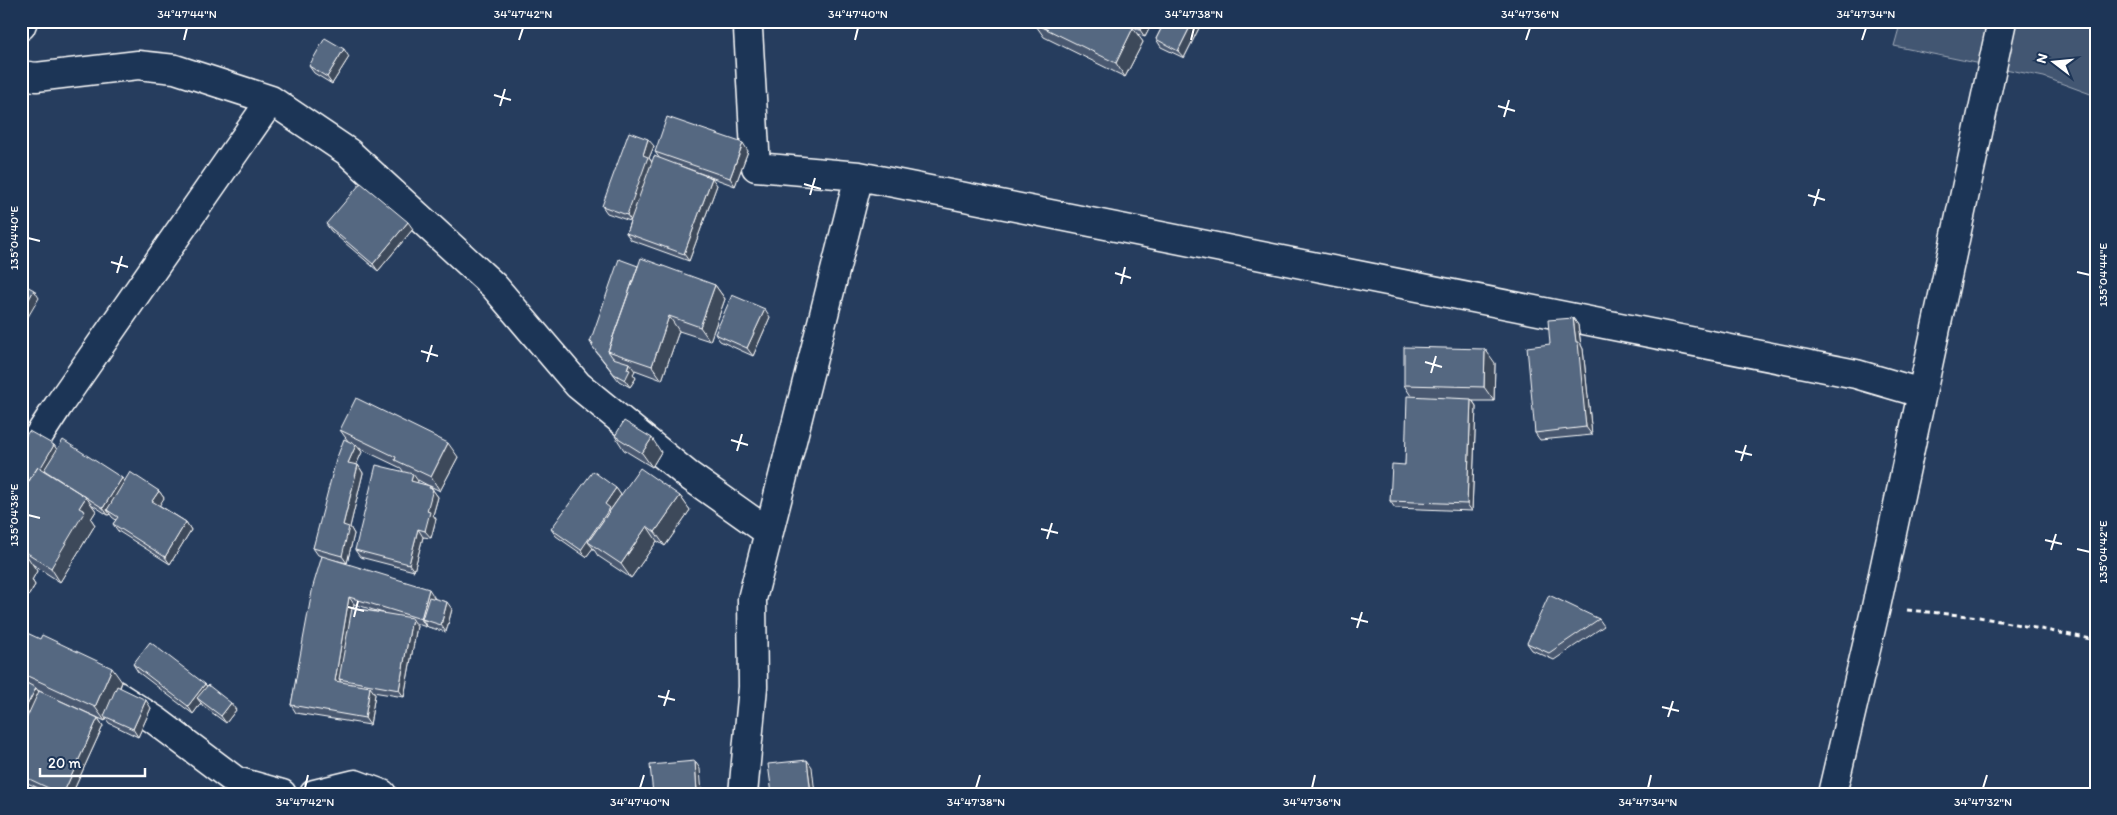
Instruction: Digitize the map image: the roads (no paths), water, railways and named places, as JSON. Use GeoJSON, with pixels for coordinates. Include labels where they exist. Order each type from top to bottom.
{"type":"FeatureCollection","features":[{"type":"Feature","properties":{"kind":"street"},"geometry":{"type":"LineString","coordinates":[[21,26],[23,21]]}},
{"type":"Feature","properties":{"kind":"street"},"geometry":{"type":"LineString","coordinates":[[746,21],[756,168],[859,176],[1846,372],[1921,393]]}},
{"type":"Feature","properties":{"kind":"street"},"geometry":{"type":"LineString","coordinates":[[1832,794],[1876,607],[2002,21]]}},
{"type":"Feature","properties":{"kind":"street"},"geometry":{"type":"LineString","coordinates":[[21,75],[36,77],[138,65],[175,69],[271,100],[348,152],[494,286],[578,385],[688,475],[767,531]]}},
{"type":"Feature","properties":{"kind":"street"},"geometry":{"type":"LineString","coordinates":[[21,463],[58,406],[271,100]]}},
{"type":"Feature","properties":{"kind":"street"},"geometry":{"type":"LineString","coordinates":[[743,794],[754,687],[752,598],[767,531],[859,176]]}},
{"type":"Feature","properties":{"kind":"street"},"geometry":{"type":"LineString","coordinates":[[96,682],[155,720],[236,781],[282,794]]}},
{"type":"Feature","properties":{"kind":"street"},"geometry":{"type":"LineString","coordinates":[[314,794],[355,784],[382,794]]}}]}
